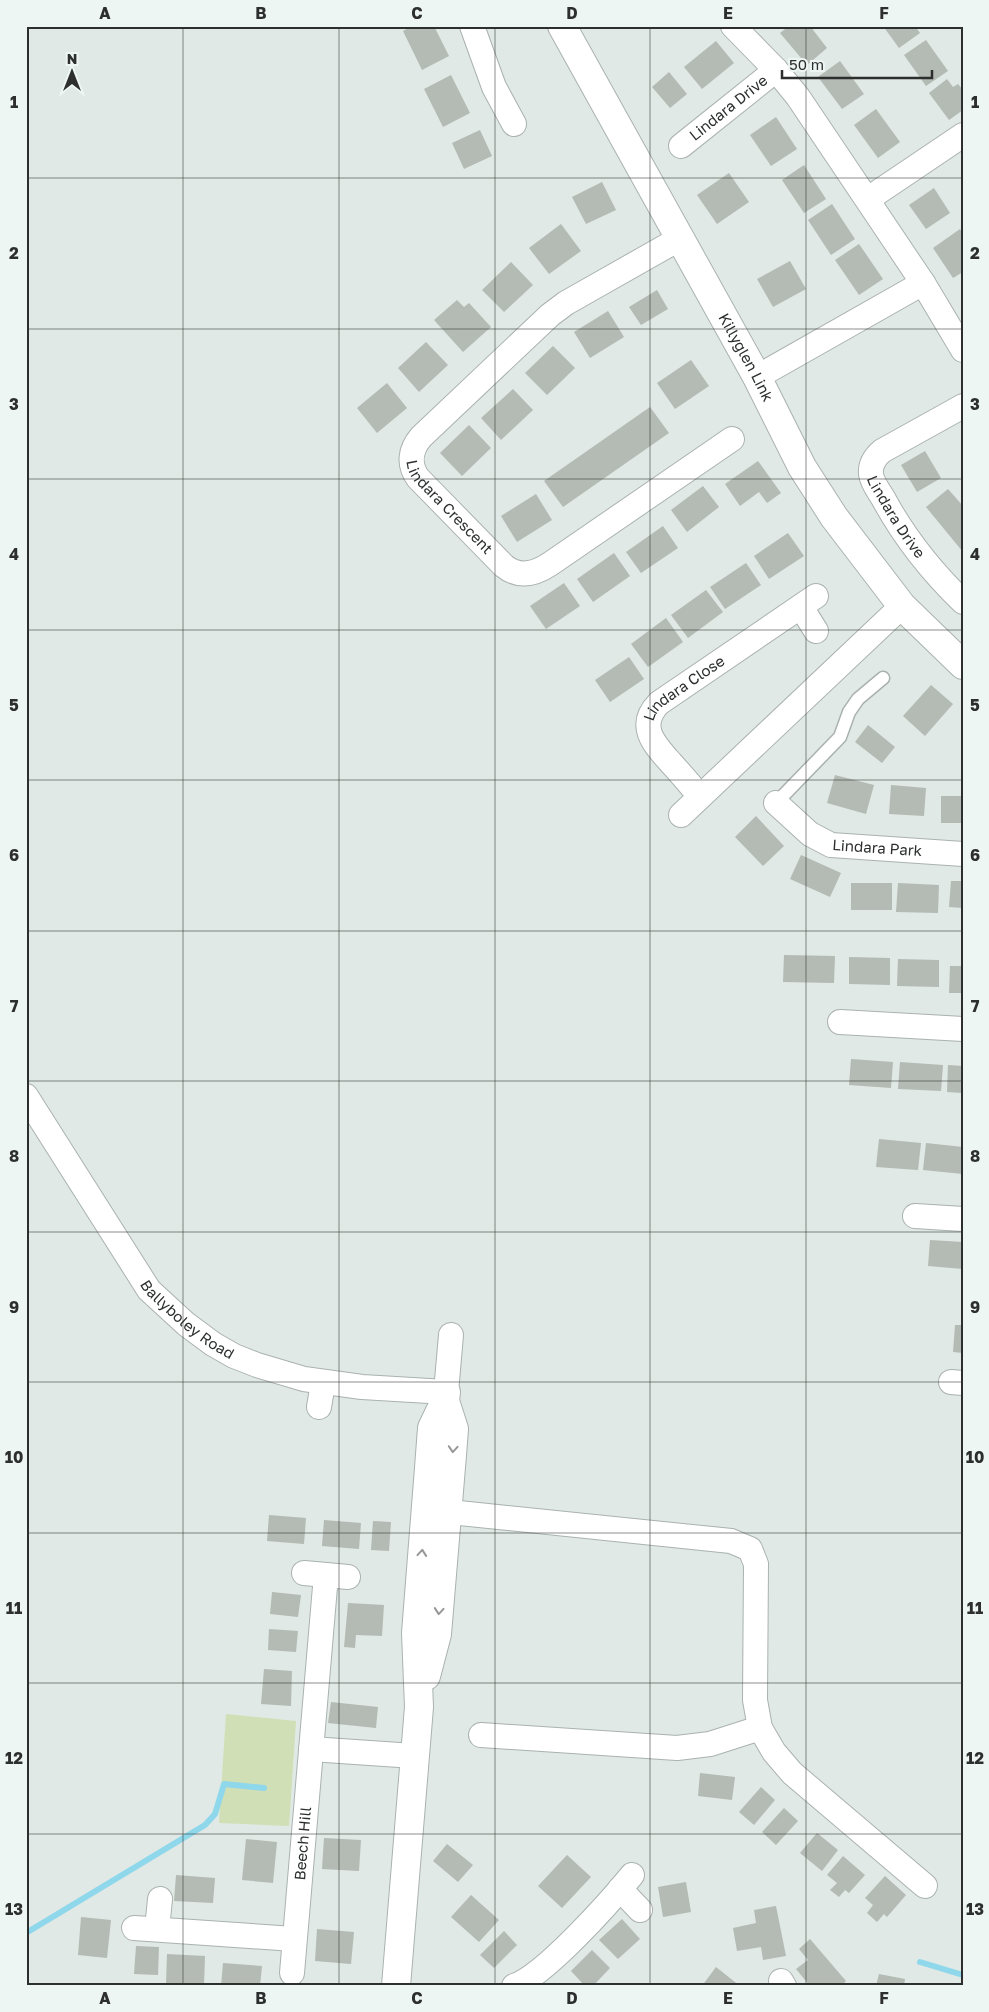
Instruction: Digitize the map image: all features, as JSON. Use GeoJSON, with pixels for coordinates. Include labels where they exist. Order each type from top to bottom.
{"type":"FeatureCollection","features":[{"type":"Feature","properties":{"kind":"street"},"geometry":{"type":"LineString","coordinates":[[472,26],[494,87],[514,124]]}},
{"type":"Feature","properties":{"kind":"street","name":"Killyglen Link"},"geometry":{"type":"LineString","coordinates":[[562,26],[756,377],[802,467],[834,517],[902,606],[963,665]]}},
{"type":"Feature","properties":{"kind":"street","name":"Lindara Drive"},"geometry":{"type":"LineString","coordinates":[[733,26],[776,70],[798,97],[924,283],[963,350]]}},
{"type":"Feature","properties":{"kind":"street","name":"Lindara Drive"},"geometry":{"type":"LineString","coordinates":[[681,146],[776,70]]}},
{"type":"Feature","properties":{"kind":"street"},"geometry":{"type":"LineString","coordinates":[[868,199],[963,135]]}},
{"type":"Feature","properties":{"kind":"street","name":"Lindara Crescent"},"geometry":{"type":"LineString","coordinates":[[679,239],[570,300],[550,316],[421,437],[413,450],[412,468],[418,478],[504,566],[516,573],[528,574],[540,571],[732,439]]}},
{"type":"Feature","properties":{"kind":"street"},"geometry":{"type":"LineString","coordinates":[[756,377],[924,283]]}},
{"type":"Feature","properties":{"kind":"street","name":"Lindara Drive"},"geometry":{"type":"LineString","coordinates":[[963,406],[882,451],[874,460],[871,472],[876,487],[900,528],[936,573],[963,602]]}},
{"type":"Feature","properties":{"kind":"street","name":"Lindara Close"},"geometry":{"type":"LineString","coordinates":[[700,796],[652,740],[649,728],[652,712],[659,703],[809,602],[816,631]]}},
{"type":"Feature","properties":{"kind":"street"},"geometry":{"type":"LineString","coordinates":[[681,815],[902,606]]}},
{"type":"Feature","properties":{"kind":"street","name":"Lindara Park"},"geometry":{"type":"LineString","coordinates":[[776,803],[810,834],[826,844],[963,854]]}},
{"type":"Feature","properties":{"kind":"street"},"geometry":{"type":"LineString","coordinates":[[840,1022],[963,1029]]}},
{"type":"Feature","properties":{"kind":"street","name":"Ballyboley Road"},"geometry":{"type":"LineString","coordinates":[[26,1096],[149,1290],[186,1324],[213,1344],[234,1356],[282,1374],[323,1383],[446,1397]]}},
{"type":"Feature","properties":{"kind":"street"},"geometry":{"type":"LineString","coordinates":[[915,1216],[963,1219]]}},
{"type":"Feature","properties":{"kind":"street"},"geometry":{"type":"LineString","coordinates":[[396,1986],[419,1706],[437,1634],[437,1511],[454,1429],[446,1397],[451,1335]]}},
{"type":"Feature","properties":{"kind":"street"},"geometry":{"type":"LineString","coordinates":[[320,1407],[323,1383]]}},
{"type":"Feature","properties":{"kind":"street"},"geometry":{"type":"LineString","coordinates":[[437,1511],[731,1541],[750,1549],[756,1564],[754,1670],[755,1700],[760,1728],[774,1752],[792,1773],[925,1886]]}},
{"type":"Feature","properties":{"kind":"street","name":"Beech Hill"},"geometry":{"type":"LineString","coordinates":[[292,1973],[326,1575]]}},
{"type":"Feature","properties":{"kind":"street"},"geometry":{"type":"LineString","coordinates":[[481,1735],[677,1748],[710,1744],[760,1728]]}},
{"type":"Feature","properties":{"kind":"street"},"geometry":{"type":"LineString","coordinates":[[311,1749],[414,1756]]}},
{"type":"Feature","properties":{"kind":"street"},"geometry":{"type":"LineString","coordinates":[[514,1986],[522,1983],[557,1955],[626,1882],[640,1910]]}},
{"type":"Feature","properties":{"kind":"street"},"geometry":{"type":"LineString","coordinates":[[157,1929],[160,1899]]}},
{"type":"Feature","properties":{"kind":"street"},"geometry":{"type":"LineString","coordinates":[[134,1928],[294,1939]]}},
{"type":"Feature","properties":{"kind":"lane"},"geometry":{"type":"LineString","coordinates":[[776,803],[840,737],[849,712],[858,699],[883,678]]}},
{"type":"Feature","properties":{"kind":"green space"},"geometry":{"type":"Polygon","coordinates":[[[226,1714],[296,1721],[289,1826],[219,1823],[226,1714]]]}},
{"type":"Feature","properties":{"kind":"building"},"geometry":{"type":"Polygon","coordinates":[[[412,26],[434,26],[449,56],[422,70],[403,31],[412,26]]]}},
{"type":"Feature","properties":{"kind":"building"},"geometry":{"type":"Polygon","coordinates":[[[789,26],[810,26],[827,48],[807,65],[780,33],[789,26]]]}},
{"type":"Feature","properties":{"kind":"building"},"geometry":{"type":"Polygon","coordinates":[[[883,26],[915,26],[920,33],[899,48],[883,26]]]}},
{"type":"Feature","properties":{"kind":"building"},"geometry":{"type":"Polygon","coordinates":[[[926,40],[948,71],[926,86],[904,55],[926,40]]]}},
{"type":"Feature","properties":{"kind":"building"},"geometry":{"type":"Polygon","coordinates":[[[716,41],[734,63],[702,89],[684,67],[716,41]]]}},
{"type":"Feature","properties":{"kind":"building"},"geometry":{"type":"Polygon","coordinates":[[[840,61],[864,94],[842,109],[818,77],[840,61]]]}},
{"type":"Feature","properties":{"kind":"building"},"geometry":{"type":"Polygon","coordinates":[[[669,72],[687,94],[670,108],[652,87],[669,72]]]}},
{"type":"Feature","properties":{"kind":"building"},"geometry":{"type":"Polygon","coordinates":[[[451,75],[470,113],[443,127],[424,89],[451,75]]]}},
{"type":"Feature","properties":{"kind":"building"},"geometry":{"type":"Polygon","coordinates":[[[947,79],[953,87],[958,84],[963,90],[963,110],[949,120],[929,93],[947,79]]]}},
{"type":"Feature","properties":{"kind":"building"},"geometry":{"type":"Polygon","coordinates":[[[876,109],[900,142],[878,158],[854,125],[876,109]]]}},
{"type":"Feature","properties":{"kind":"building"},"geometry":{"type":"Polygon","coordinates":[[[776,117],[797,149],[771,166],[750,135],[776,117]]]}},
{"type":"Feature","properties":{"kind":"building"},"geometry":{"type":"Polygon","coordinates":[[[480,130],[492,156],[464,169],[452,143],[480,130]]]}},
{"type":"Feature","properties":{"kind":"building"},"geometry":{"type":"Polygon","coordinates":[[[804,165],[826,199],[804,213],[782,180],[804,165]]]}},
{"type":"Feature","properties":{"kind":"building"},"geometry":{"type":"Polygon","coordinates":[[[729,173],[749,202],[717,224],[697,195],[729,173]]]}},
{"type":"Feature","properties":{"kind":"building"},"geometry":{"type":"Polygon","coordinates":[[[602,182],[616,210],[586,224],[572,197],[602,182]]]}},
{"type":"Feature","properties":{"kind":"building"},"geometry":{"type":"Polygon","coordinates":[[[934,188],[950,213],[926,229],[909,205],[934,188]]]}},
{"type":"Feature","properties":{"kind":"building"},"geometry":{"type":"Polygon","coordinates":[[[832,204],[855,239],[831,255],[808,220],[832,204]]]}},
{"type":"Feature","properties":{"kind":"building"},"geometry":{"type":"Polygon","coordinates":[[[561,224],[581,251],[549,274],[529,248],[561,224]]]}},
{"type":"Feature","properties":{"kind":"building"},"geometry":{"type":"Polygon","coordinates":[[[960,229],[963,234],[963,272],[953,278],[933,248],[960,229]]]}},
{"type":"Feature","properties":{"kind":"building"},"geometry":{"type":"Polygon","coordinates":[[[859,244],[883,279],[859,295],[835,260],[859,244]]]}},
{"type":"Feature","properties":{"kind":"building"},"geometry":{"type":"Polygon","coordinates":[[[790,261],[806,289],[773,307],[757,279],[790,261]]]}},
{"type":"Feature","properties":{"kind":"building"},"geometry":{"type":"Polygon","coordinates":[[[511,262],[533,285],[504,312],[482,290],[511,262]]]}},
{"type":"Feature","properties":{"kind":"building"},"geometry":{"type":"Polygon","coordinates":[[[657,290],[668,309],[641,325],[629,307],[657,290]]]}},
{"type":"Feature","properties":{"kind":"building"},"geometry":{"type":"Polygon","coordinates":[[[457,300],[464,307],[469,303],[491,327],[463,352],[434,320],[457,300]]]}},
{"type":"Feature","properties":{"kind":"building"},"geometry":{"type":"Polygon","coordinates":[[[608,311],[624,337],[590,358],[574,332],[608,311]]]}},
{"type":"Feature","properties":{"kind":"building"},"geometry":{"type":"Polygon","coordinates":[[[426,342],[448,365],[419,392],[398,368],[426,342]]]}},
{"type":"Feature","properties":{"kind":"building"},"geometry":{"type":"Polygon","coordinates":[[[553,346],[575,368],[547,395],[525,373],[553,346]]]}},
{"type":"Feature","properties":{"kind":"building"},"geometry":{"type":"Polygon","coordinates":[[[691,360],[709,386],[675,409],[657,383],[691,360]]]}},
{"type":"Feature","properties":{"kind":"building"},"geometry":{"type":"Polygon","coordinates":[[[387,383],[407,408],[377,433],[357,408],[387,383]]]}},
{"type":"Feature","properties":{"kind":"building"},"geometry":{"type":"Polygon","coordinates":[[[513,389],[533,410],[501,440],[481,418],[513,389]]]}},
{"type":"Feature","properties":{"kind":"building"},"geometry":{"type":"Polygon","coordinates":[[[650,407],[669,433],[563,507],[544,481],[650,407]]]}},
{"type":"Feature","properties":{"kind":"building"},"geometry":{"type":"Polygon","coordinates":[[[469,425],[491,448],[462,476],[440,453],[469,425]]]}},
{"type":"Feature","properties":{"kind":"building"},"geometry":{"type":"Polygon","coordinates":[[[925,451],[941,478],[917,492],[901,465],[925,451]]]}},
{"type":"Feature","properties":{"kind":"building"},"geometry":{"type":"Polygon","coordinates":[[[758,461],[781,493],[767,503],[759,492],[740,506],[725,484],[758,461]]]}},
{"type":"Feature","properties":{"kind":"building"},"geometry":{"type":"Polygon","coordinates":[[[703,486],[719,507],[687,532],[671,510],[703,486]]]}},
{"type":"Feature","properties":{"kind":"building"},"geometry":{"type":"Polygon","coordinates":[[[948,489],[963,506],[963,552],[926,507],[948,489]]]}},
{"type":"Feature","properties":{"kind":"building"},"geometry":{"type":"Polygon","coordinates":[[[536,494],[552,520],[517,542],[501,516],[536,494]]]}},
{"type":"Feature","properties":{"kind":"building"},"geometry":{"type":"Polygon","coordinates":[[[663,526],[678,548],[641,573],[626,552],[663,526]]]}},
{"type":"Feature","properties":{"kind":"building"},"geometry":{"type":"Polygon","coordinates":[[[788,533],[804,556],[769,579],[754,556],[788,533]]]}},
{"type":"Feature","properties":{"kind":"building"},"geometry":{"type":"Polygon","coordinates":[[[614,553],[630,576],[593,602],[577,579],[614,553]]]}},
{"type":"Feature","properties":{"kind":"building"},"geometry":{"type":"Polygon","coordinates":[[[746,563],[761,585],[725,609],[710,587],[746,563]]]}},
{"type":"Feature","properties":{"kind":"building"},"geometry":{"type":"Polygon","coordinates":[[[564,583],[580,606],[546,629],[530,606],[564,583]]]}},
{"type":"Feature","properties":{"kind":"building"},"geometry":{"type":"Polygon","coordinates":[[[706,590],[723,612],[688,638],[671,615],[706,590]]]}},
{"type":"Feature","properties":{"kind":"building"},"geometry":{"type":"Polygon","coordinates":[[[666,618],[683,642],[648,667],[631,644],[666,618]]]}},
{"type":"Feature","properties":{"kind":"building"},"geometry":{"type":"Polygon","coordinates":[[[629,657],[644,679],[610,702],[595,680],[629,657]]]}},
{"type":"Feature","properties":{"kind":"building"},"geometry":{"type":"Polygon","coordinates":[[[931,685],[953,704],[925,736],[903,716],[931,685]]]}},
{"type":"Feature","properties":{"kind":"building"},"geometry":{"type":"Polygon","coordinates":[[[868,725],[895,747],[882,763],[855,742],[868,725]]]}},
{"type":"Feature","properties":{"kind":"building"},"geometry":{"type":"Polygon","coordinates":[[[835,775],[874,785],[866,814],[827,803],[835,775]]]}},
{"type":"Feature","properties":{"kind":"building"},"geometry":{"type":"Polygon","coordinates":[[[891,785],[926,788],[924,816],[889,814],[891,785]]]}},
{"type":"Feature","properties":{"kind":"building"},"geometry":{"type":"Polygon","coordinates":[[[941,796],[963,796],[963,823],[941,823],[941,796]]]}},
{"type":"Feature","properties":{"kind":"building"},"geometry":{"type":"Polygon","coordinates":[[[756,816],[784,846],[763,866],[735,837],[756,816]]]}},
{"type":"Feature","properties":{"kind":"building"},"geometry":{"type":"Polygon","coordinates":[[[801,855],[841,873],[830,897],[790,879],[801,855]]]}},
{"type":"Feature","properties":{"kind":"building"},"geometry":{"type":"Polygon","coordinates":[[[951,881],[963,881],[963,908],[949,907],[951,881]]]}},
{"type":"Feature","properties":{"kind":"building"},"geometry":{"type":"Polygon","coordinates":[[[851,883],[892,883],[892,910],[851,910],[851,883]]]}},
{"type":"Feature","properties":{"kind":"building"},"geometry":{"type":"Polygon","coordinates":[[[898,883],[939,885],[938,913],[896,912],[898,883]]]}},
{"type":"Feature","properties":{"kind":"building"},"geometry":{"type":"Polygon","coordinates":[[[784,955],[835,956],[834,983],[783,982],[784,955]]]}},
{"type":"Feature","properties":{"kind":"building"},"geometry":{"type":"Polygon","coordinates":[[[849,957],[890,958],[890,985],[849,984],[849,957]]]}},
{"type":"Feature","properties":{"kind":"building"},"geometry":{"type":"Polygon","coordinates":[[[898,959],[939,960],[939,987],[897,986],[898,959]]]}},
{"type":"Feature","properties":{"kind":"building"},"geometry":{"type":"Polygon","coordinates":[[[950,966],[963,966],[963,993],[949,993],[950,966]]]}},
{"type":"Feature","properties":{"kind":"building"},"geometry":{"type":"Polygon","coordinates":[[[851,1059],[893,1062],[891,1088],[849,1085],[851,1059]]]}},
{"type":"Feature","properties":{"kind":"building"},"geometry":{"type":"Polygon","coordinates":[[[900,1062],[943,1065],[941,1091],[898,1089],[900,1062]]]}},
{"type":"Feature","properties":{"kind":"building"},"geometry":{"type":"Polygon","coordinates":[[[948,1065],[963,1066],[963,1093],[947,1092],[948,1065]]]}},
{"type":"Feature","properties":{"kind":"building"},"geometry":{"type":"Polygon","coordinates":[[[879,1139],[921,1143],[918,1170],[876,1167],[879,1139]]]}},
{"type":"Feature","properties":{"kind":"building"},"geometry":{"type":"Polygon","coordinates":[[[926,1143],[963,1147],[963,1174],[923,1170],[926,1143]]]}},
{"type":"Feature","properties":{"kind":"building"},"geometry":{"type":"Polygon","coordinates":[[[930,1240],[963,1242],[963,1269],[928,1266],[930,1240]]]}},
{"type":"Feature","properties":{"kind":"building"},"geometry":{"type":"Polygon","coordinates":[[[955,1325],[963,1325],[963,1353],[953,1352],[955,1325]]]}},
{"type":"Feature","properties":{"kind":"building"},"geometry":{"type":"Polygon","coordinates":[[[269,1515],[306,1518],[304,1544],[267,1541],[269,1515]]]}},
{"type":"Feature","properties":{"kind":"building"},"geometry":{"type":"Polygon","coordinates":[[[324,1520],[361,1523],[359,1549],[322,1546],[324,1520]]]}},
{"type":"Feature","properties":{"kind":"building"},"geometry":{"type":"Polygon","coordinates":[[[373,1521],[391,1522],[389,1551],[371,1550],[373,1521]]]}},
{"type":"Feature","properties":{"kind":"building"},"geometry":{"type":"Polygon","coordinates":[[[272,1592],[301,1595],[298,1617],[270,1614],[272,1592]]]}},
{"type":"Feature","properties":{"kind":"building"},"geometry":{"type":"Polygon","coordinates":[[[348,1603],[384,1605],[382,1636],[356,1635],[355,1648],[344,1647],[348,1603]]]}},
{"type":"Feature","properties":{"kind":"building"},"geometry":{"type":"Polygon","coordinates":[[[269,1629],[298,1631],[296,1652],[268,1650],[269,1629]]]}},
{"type":"Feature","properties":{"kind":"building"},"geometry":{"type":"Polygon","coordinates":[[[264,1669],[292,1671],[291,1706],[261,1704],[264,1669]]]}},
{"type":"Feature","properties":{"kind":"building"},"geometry":{"type":"Polygon","coordinates":[[[331,1702],[378,1707],[376,1728],[328,1723],[331,1702]]]}},
{"type":"Feature","properties":{"kind":"building"},"geometry":{"type":"Polygon","coordinates":[[[700,1773],[735,1777],[732,1800],[698,1796],[700,1773]]]}},
{"type":"Feature","properties":{"kind":"building"},"geometry":{"type":"Polygon","coordinates":[[[761,1787],[775,1800],[754,1825],[739,1812],[761,1787]]]}},
{"type":"Feature","properties":{"kind":"building"},"geometry":{"type":"Polygon","coordinates":[[[784,1808],[798,1821],[776,1845],[762,1832],[784,1808]]]}},
{"type":"Feature","properties":{"kind":"building"},"geometry":{"type":"Polygon","coordinates":[[[817,1833],[838,1850],[822,1871],[800,1853],[817,1833]]]}},
{"type":"Feature","properties":{"kind":"building"},"geometry":{"type":"Polygon","coordinates":[[[324,1838],[361,1840],[359,1871],[322,1869],[324,1838]]]}},
{"type":"Feature","properties":{"kind":"building"},"geometry":{"type":"Polygon","coordinates":[[[246,1839],[277,1842],[273,1883],[242,1880],[246,1839]]]}},
{"type":"Feature","properties":{"kind":"building"},"geometry":{"type":"Polygon","coordinates":[[[447,1844],[473,1865],[458,1882],[433,1861],[447,1844]]]}},
{"type":"Feature","properties":{"kind":"building"},"geometry":{"type":"Polygon","coordinates":[[[567,1855],[591,1877],[562,1908],[538,1886],[567,1855]]]}},
{"type":"Feature","properties":{"kind":"building"},"geometry":{"type":"Polygon","coordinates":[[[843,1856],[865,1875],[849,1893],[845,1890],[839,1897],[830,1890],[837,1883],[827,1875],[843,1856]]]}},
{"type":"Feature","properties":{"kind":"building"},"geometry":{"type":"Polygon","coordinates":[[[176,1875],[215,1878],[213,1903],[174,1901],[176,1875]]]}},
{"type":"Feature","properties":{"kind":"building"},"geometry":{"type":"Polygon","coordinates":[[[885,1876],[906,1895],[887,1917],[884,1914],[877,1922],[867,1913],[873,1905],[865,1898],[885,1876]]]}},
{"type":"Feature","properties":{"kind":"building"},"geometry":{"type":"Polygon","coordinates":[[[686,1882],[691,1912],[663,1917],[658,1887],[686,1882]]]}},
{"type":"Feature","properties":{"kind":"building"},"geometry":{"type":"Polygon","coordinates":[[[471,1895],[499,1920],[479,1942],[451,1917],[471,1895]]]}},
{"type":"Feature","properties":{"kind":"building"},"geometry":{"type":"Polygon","coordinates":[[[776,1906],[786,1956],[763,1960],[761,1947],[737,1951],[733,1928],[756,1923],[754,1910],[776,1906]]]}},
{"type":"Feature","properties":{"kind":"building"},"geometry":{"type":"Polygon","coordinates":[[[81,1917],[111,1920],[107,1958],[78,1955],[81,1917]]]}},
{"type":"Feature","properties":{"kind":"building"},"geometry":{"type":"Polygon","coordinates":[[[622,1919],[640,1939],[618,1959],[599,1940],[622,1919]]]}},
{"type":"Feature","properties":{"kind":"building"},"geometry":{"type":"Polygon","coordinates":[[[317,1929],[354,1932],[351,1964],[315,1961],[317,1929]]]}},
{"type":"Feature","properties":{"kind":"building"},"geometry":{"type":"Polygon","coordinates":[[[504,1931],[517,1945],[494,1968],[480,1955],[504,1931]]]}},
{"type":"Feature","properties":{"kind":"building"},"geometry":{"type":"Polygon","coordinates":[[[810,1939],[846,1981],[841,1986],[810,1986],[796,1969],[808,1960],[799,1949],[810,1939]]]}},
{"type":"Feature","properties":{"kind":"building"},"geometry":{"type":"Polygon","coordinates":[[[136,1946],[159,1947],[158,1975],[134,1974],[136,1946]]]}},
{"type":"Feature","properties":{"kind":"building"},"geometry":{"type":"Polygon","coordinates":[[[592,1950],[610,1968],[593,1986],[585,1986],[571,1971],[592,1950]]]}},
{"type":"Feature","properties":{"kind":"building"},"geometry":{"type":"Polygon","coordinates":[[[167,1954],[205,1956],[204,1985],[166,1983],[167,1954]]]}},
{"type":"Feature","properties":{"kind":"building"},"geometry":{"type":"Polygon","coordinates":[[[223,1963],[262,1966],[260,1986],[221,1986],[223,1963]]]}},
{"type":"Feature","properties":{"kind":"building"},"geometry":{"type":"Polygon","coordinates":[[[716,1967],[740,1986],[702,1986],[716,1967]]]}},
{"type":"Feature","properties":{"kind":"building"},"geometry":{"type":"Polygon","coordinates":[[[879,1974],[905,1979],[904,1986],[876,1986],[879,1974]]]}},
{"type":"Feature","properties":{"kind":"waterway"},"geometry":{"type":"LineString","coordinates":[[26,1933],[205,1825],[215,1814],[224,1784],[264,1788]]}},
{"type":"Feature","properties":{"kind":"waterway"},"geometry":{"type":"LineString","coordinates":[[920,1962],[963,1975]]}}]}
